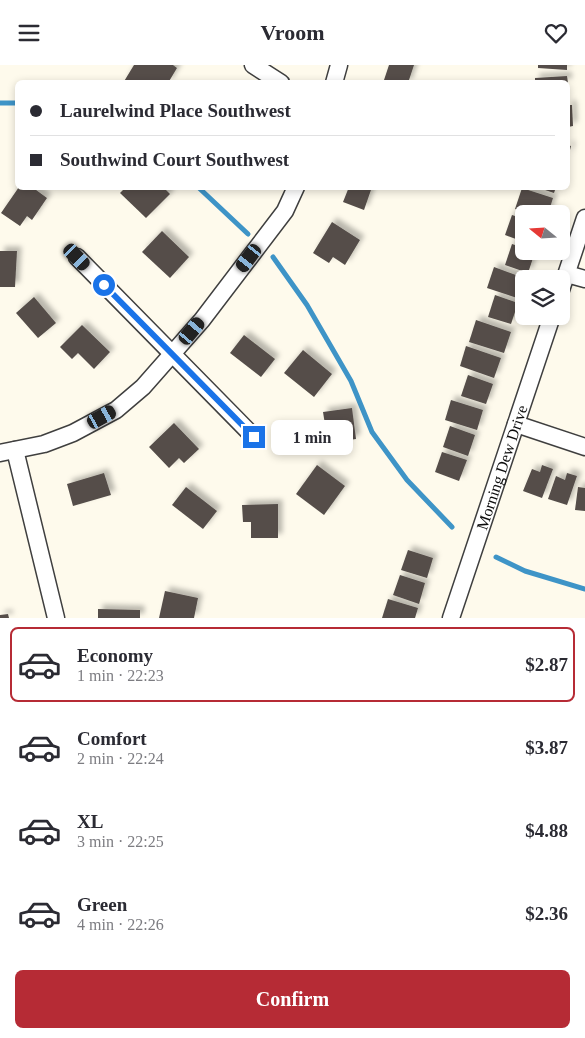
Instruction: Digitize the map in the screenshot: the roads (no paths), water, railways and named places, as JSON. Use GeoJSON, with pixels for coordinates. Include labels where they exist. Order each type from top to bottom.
{"type":"FeatureCollection","features":[{"type":"Feature","properties":{"kind":"street"},"geometry":{"type":"LineString","coordinates":[[252,65],[276,80]]}},
{"type":"Feature","properties":{"kind":"street"},"geometry":{"type":"LineString","coordinates":[[335,80],[339,65]]}},
{"type":"Feature","properties":{"kind":"street"},"geometry":{"type":"LineString","coordinates":[[56,618],[8,452],[44,444],[73,433],[116,409],[143,387],[202,319],[285,211],[295,190]]}},
{"type":"Feature","properties":{"kind":"street"},"geometry":{"type":"LineString","coordinates":[[568,270],[585,217]]}},
{"type":"Feature","properties":{"kind":"street"},"geometry":{"type":"LineString","coordinates":[[77,257],[254,437]]}},
{"type":"Feature","properties":{"kind":"street"},"geometry":{"type":"LineString","coordinates":[[570,275],[585,279]]}},
{"type":"Feature","properties":{"kind":"street","name":"Morning Dew Drive"},"geometry":{"type":"LineString","coordinates":[[451,618],[549,325]]}},
{"type":"Feature","properties":{"kind":"street"},"geometry":{"type":"LineString","coordinates":[[516,424],[585,447]]}},
{"type":"Feature","properties":{"kind":"waterway"},"geometry":{"type":"LineString","coordinates":[[0,103],[15,103]]}},
{"type":"Feature","properties":{"kind":"waterway"},"geometry":{"type":"LineString","coordinates":[[201,190],[248,234]]}},
{"type":"Feature","properties":{"kind":"waterway"},"geometry":{"type":"LineString","coordinates":[[273,257],[307,305],[351,381],[372,432],[407,480],[452,527]]}},
{"type":"Feature","properties":{"kind":"waterway"},"geometry":{"type":"LineString","coordinates":[[496,557],[525,571],[585,589]]}}]}
